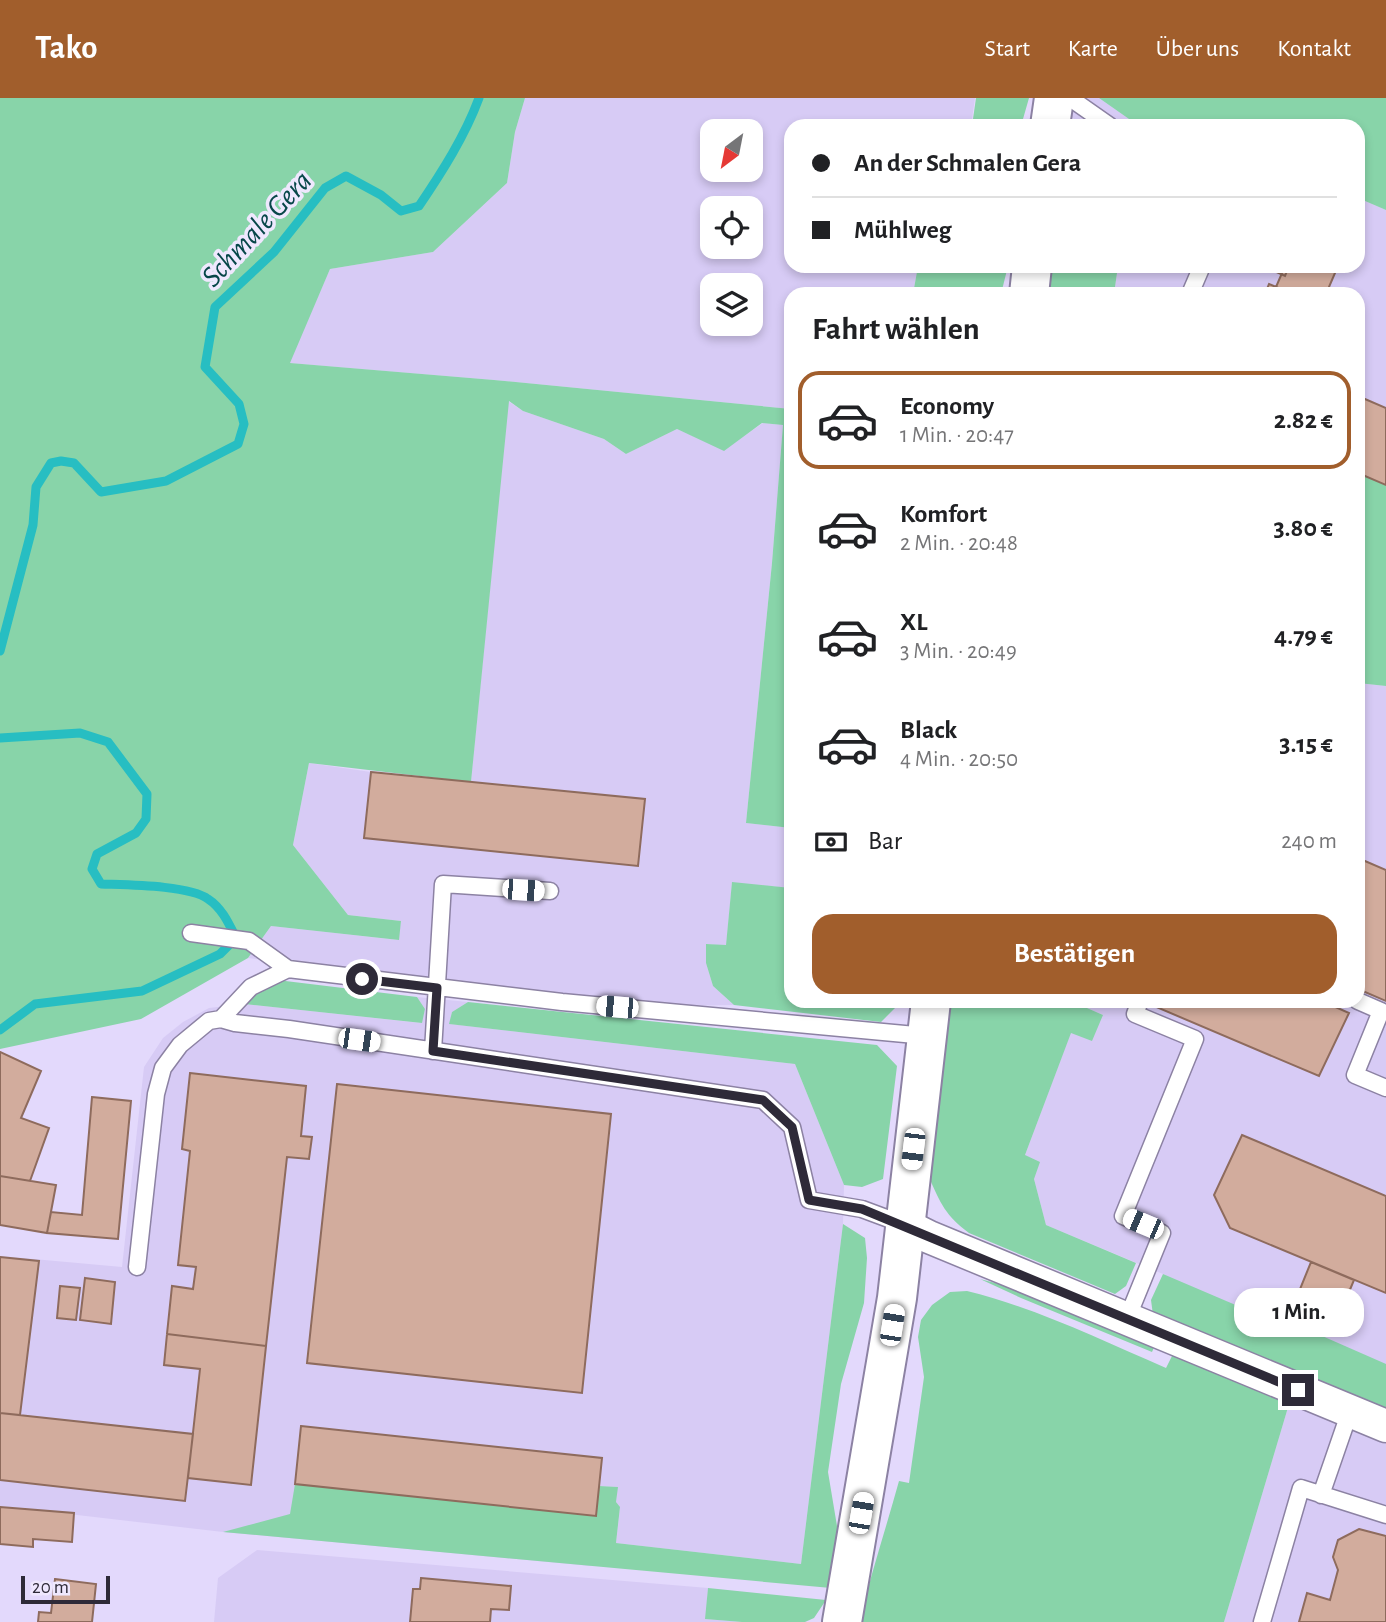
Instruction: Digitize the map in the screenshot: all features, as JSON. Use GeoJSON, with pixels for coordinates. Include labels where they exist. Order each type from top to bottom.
{"type":"FeatureCollection","features":[{"type":"Feature","properties":{"kind":"street"},"geometry":{"type":"LineString","coordinates":[[1051,119],[1054,98]]}},
{"type":"Feature","properties":{"kind":"street"},"geometry":{"type":"LineString","coordinates":[[842,1622],[895,1312],[928,1019]]}},
{"type":"Feature","properties":{"kind":"street"},"geometry":{"type":"LineString","coordinates":[[905,1225],[1386,1426]]}},
{"type":"Feature","properties":{"kind":"lane"},"geometry":{"type":"LineString","coordinates":[[1070,98],[1100,119]]}},
{"type":"Feature","properties":{"kind":"lane"},"geometry":{"type":"LineString","coordinates":[[433,1051],[443,884],[550,891]]}},
{"type":"Feature","properties":{"kind":"lane"},"geometry":{"type":"LineString","coordinates":[[197,934],[249,941],[288,969],[562,1003],[928,1019]]}},
{"type":"Feature","properties":{"kind":"lane"},"geometry":{"type":"LineString","coordinates":[[221,1019],[251,987],[288,969]]}},
{"type":"Feature","properties":{"kind":"lane"},"geometry":{"type":"LineString","coordinates":[[1365,1004],[1381,1011],[1355,1075],[1386,1088]]}},
{"type":"Feature","properties":{"kind":"lane"},"geometry":{"type":"LineString","coordinates":[[1127,1319],[1162,1233],[1124,1216],[1195,1039],[1135,1014],[1137,1008]]}},
{"type":"Feature","properties":{"kind":"lane"},"geometry":{"type":"LineString","coordinates":[[137,1268],[156,1094],[163,1068],[180,1045],[195,1031],[209,1021],[221,1019],[763,1100],[792,1127],[809,1200],[862,1209],[905,1225]]}},
{"type":"Feature","properties":{"kind":"lane"},"geometry":{"type":"LineString","coordinates":[[1321,1494],[1350,1411]]}},
{"type":"Feature","properties":{"kind":"lane"},"geometry":{"type":"LineString","coordinates":[[1262,1622],[1301,1488],[1386,1515]]}},
{"type":"Feature","properties":{"kind":"shaded area"},"geometry":{"type":"Polygon","coordinates":[[[525,98],[975,98],[972,119],[784,119],[784,273],[917,273],[914,287],[784,287],[784,408],[289,363],[330,269],[433,252],[507,183],[515,132],[525,98]]]}},
{"type":"Feature","properties":{"kind":"shaded area"},"geometry":{"type":"Polygon","coordinates":[[[1071,98],[1099,98],[1129,119],[1074,119],[1070,116],[1071,98]]]}},
{"type":"Feature","properties":{"kind":"shaded area"},"geometry":{"type":"Polygon","coordinates":[[[1365,201],[1386,210],[1386,485],[1365,476],[1365,287],[1115,287],[1117,273],[1365,273],[1365,201]]]}},
{"type":"Feature","properties":{"kind":"shaded area"},"geometry":{"type":"Polygon","coordinates":[[[508,401],[523,411],[604,439],[626,454],[677,429],[724,450],[763,423],[783,425],[746,823],[784,827],[784,887],[732,883],[726,946],[707,944],[706,963],[713,986],[734,1005],[662,1006],[540,994],[248,958],[271,926],[398,940],[401,921],[348,915],[293,845],[309,763],[471,781],[508,401]]]}},
{"type":"Feature","properties":{"kind":"shaded area"},"geometry":{"type":"Polygon","coordinates":[[[1365,684],[1386,686],[1386,1406],[1163,1274],[1046,1225],[1025,1155],[1071,1032],[1103,1015],[1087,1008],[1365,1008],[1365,684]]]}},
{"type":"Feature","properties":{"kind":"shaded area"},"geometry":{"type":"Polygon","coordinates":[[[417,997],[468,1002],[452,1012],[450,1024],[795,1064],[844,1185],[843,1224],[801,1564],[616,1543],[620,1508],[616,1502],[617,1487],[599,1486],[591,1566],[223,1532],[0,1506],[0,1256],[122,1267],[144,1067],[163,1038],[183,1022],[209,1008],[244,1004],[421,1023],[425,1009],[417,997]]]}},
{"type":"Feature","properties":{"kind":"shaded area"},"geometry":{"type":"Polygon","coordinates":[[[1289,1404],[1386,1444],[1386,1622],[1224,1622],[1289,1404]]]}},
{"type":"Feature","properties":{"kind":"shaded area"},"geometry":{"type":"Polygon","coordinates":[[[257,1550],[708,1588],[706,1619],[742,1622],[214,1622],[218,1578],[257,1550]]]}},
{"type":"Feature","properties":{"kind":"green space"},"geometry":{"type":"Polygon","coordinates":[[[0,98],[525,98],[515,132],[507,183],[433,252],[330,269],[290,363],[784,408],[784,827],[746,823],[783,425],[762,423],[724,451],[677,429],[626,454],[604,439],[523,411],[509,401],[471,782],[309,763],[293,845],[348,915],[401,921],[399,940],[271,926],[248,958],[141,1019],[0,1049],[0,98]]]}},
{"type":"Feature","properties":{"kind":"green space"},"geometry":{"type":"Polygon","coordinates":[[[976,98],[1029,98],[1023,119],[973,119],[976,98]]]}},
{"type":"Feature","properties":{"kind":"green space"},"geometry":{"type":"Polygon","coordinates":[[[1099,98],[1386,98],[1386,210],[1365,201],[1365,119],[1129,119],[1099,98]]]}},
{"type":"Feature","properties":{"kind":"green space"},"geometry":{"type":"Polygon","coordinates":[[[917,273],[1006,273],[1003,287],[914,287],[917,273]]]}},
{"type":"Feature","properties":{"kind":"green space"},"geometry":{"type":"Polygon","coordinates":[[[1047,273],[1117,273],[1115,287],[1045,287],[1047,273]]]}},
{"type":"Feature","properties":{"kind":"green space"},"geometry":{"type":"Polygon","coordinates":[[[1365,476],[1386,485],[1386,686],[1365,684],[1365,476]]]}},
{"type":"Feature","properties":{"kind":"green space"},"geometry":{"type":"Polygon","coordinates":[[[732,882],[784,887],[784,1008],[895,1008],[881,1022],[734,1005],[713,986],[706,963],[706,944],[726,945],[732,882]]]}},
{"type":"Feature","properties":{"kind":"green space"},"geometry":{"type":"Polygon","coordinates":[[[269,979],[417,997],[425,1009],[422,1023],[244,1004],[269,979]]]}},
{"type":"Feature","properties":{"kind":"green space"},"geometry":{"type":"Polygon","coordinates":[[[468,1002],[877,1045],[897,1066],[883,1179],[862,1187],[844,1185],[795,1064],[449,1024],[452,1012],[468,1002]]]}},
{"type":"Feature","properties":{"kind":"green space"},"geometry":{"type":"Polygon","coordinates":[[[950,1008],[1087,1008],[1103,1015],[1092,1041],[1071,1033],[1025,1155],[1040,1162],[1034,1179],[1046,1225],[1136,1263],[1126,1286],[1115,1294],[969,1233],[949,1215],[929,1177],[950,1008]]]}},
{"type":"Feature","properties":{"kind":"green space"},"geometry":{"type":"Polygon","coordinates":[[[843,1224],[865,1238],[867,1258],[864,1303],[841,1384],[828,1472],[838,1532],[831,1588],[223,1532],[290,1514],[295,1484],[596,1516],[599,1486],[618,1487],[616,1502],[620,1507],[616,1543],[801,1564],[843,1224]]]}},
{"type":"Feature","properties":{"kind":"green space"},"geometry":{"type":"Polygon","coordinates":[[[1163,1274],[1245,1309],[1255,1288],[1288,1321],[1386,1364],[1386,1411],[1153,1315],[1151,1300],[1163,1274]]]}},
{"type":"Feature","properties":{"kind":"green space"},"geometry":{"type":"Polygon","coordinates":[[[980,1279],[1014,1288],[1155,1345],[1152,1352],[980,1279]]]}},
{"type":"Feature","properties":{"kind":"green space"},"geometry":{"type":"Polygon","coordinates":[[[967,1291],[1043,1315],[1166,1368],[1173,1354],[1289,1404],[1224,1622],[859,1622],[899,1481],[909,1483],[924,1377],[918,1337],[921,1320],[932,1305],[950,1292],[967,1291]]]}},
{"type":"Feature","properties":{"kind":"green space"},"geometry":{"type":"Polygon","coordinates":[[[708,1588],[826,1600],[814,1618],[805,1622],[705,1619],[708,1588]]]}},
{"type":"Feature","properties":{"kind":"building"},"geometry":{"type":"Polygon","coordinates":[[[1282,273],[1335,273],[1329,287],[1276,287],[1282,273]]]}},
{"type":"Feature","properties":{"kind":"building"},"geometry":{"type":"Polygon","coordinates":[[[1365,399],[1386,408],[1386,485],[1365,476],[1365,399]]]}},
{"type":"Feature","properties":{"kind":"building"},"geometry":{"type":"Polygon","coordinates":[[[371,772],[645,799],[638,866],[364,838],[371,772]]]}},
{"type":"Feature","properties":{"kind":"building"},"geometry":{"type":"Polygon","coordinates":[[[1365,861],[1386,870],[1386,1001],[1365,992],[1365,861]]]}},
{"type":"Feature","properties":{"kind":"building"},"geometry":{"type":"Polygon","coordinates":[[[1159,1008],[1338,1008],[1349,1013],[1319,1076],[1159,1008]]]}},
{"type":"Feature","properties":{"kind":"building"},"geometry":{"type":"Polygon","coordinates":[[[0,1052],[41,1071],[21,1118],[49,1128],[30,1181],[0,1176],[0,1052]]]}},
{"type":"Feature","properties":{"kind":"building"},"geometry":{"type":"Polygon","coordinates":[[[190,1073],[306,1086],[301,1136],[312,1137],[309,1159],[287,1157],[266,1346],[167,1334],[172,1286],[193,1289],[196,1267],[178,1265],[190,1151],[182,1149],[190,1073]]]}},
{"type":"Feature","properties":{"kind":"building"},"geometry":{"type":"Polygon","coordinates":[[[337,1084],[611,1114],[582,1393],[307,1363],[337,1084]]]}},
{"type":"Feature","properties":{"kind":"building"},"geometry":{"type":"Polygon","coordinates":[[[92,1097],[131,1101],[118,1239],[47,1233],[51,1212],[82,1215],[92,1097]]]}},
{"type":"Feature","properties":{"kind":"building"},"geometry":{"type":"Polygon","coordinates":[[[1242,1135],[1386,1196],[1386,1293],[1230,1228],[1214,1195],[1242,1135]]]}},
{"type":"Feature","properties":{"kind":"building"},"geometry":{"type":"Polygon","coordinates":[[[0,1176],[56,1185],[47,1233],[0,1225],[0,1176]]]}},
{"type":"Feature","properties":{"kind":"building"},"geometry":{"type":"Polygon","coordinates":[[[0,1257],[39,1261],[20,1415],[0,1413],[0,1257]]]}},
{"type":"Feature","properties":{"kind":"building"},"geometry":{"type":"Polygon","coordinates":[[[1311,1262],[1354,1280],[1337,1321],[1294,1304],[1311,1262]]]}},
{"type":"Feature","properties":{"kind":"building"},"geometry":{"type":"Polygon","coordinates":[[[85,1278],[115,1282],[111,1324],[80,1320],[85,1278]]]}},
{"type":"Feature","properties":{"kind":"building"},"geometry":{"type":"Polygon","coordinates":[[[60,1286],[80,1288],[76,1320],[57,1318],[60,1286]]]}},
{"type":"Feature","properties":{"kind":"building"},"geometry":{"type":"Polygon","coordinates":[[[167,1334],[266,1346],[251,1485],[188,1478],[200,1369],[164,1365],[167,1334]]]}},
{"type":"Feature","properties":{"kind":"building"},"geometry":{"type":"Polygon","coordinates":[[[0,1413],[193,1434],[185,1501],[0,1480],[0,1413]]]}},
{"type":"Feature","properties":{"kind":"building"},"geometry":{"type":"Polygon","coordinates":[[[301,1426],[602,1458],[596,1516],[295,1484],[301,1426]]]}},
{"type":"Feature","properties":{"kind":"building"},"geometry":{"type":"Polygon","coordinates":[[[0,1507],[74,1513],[72,1542],[33,1539],[33,1547],[0,1544],[0,1507]]]}},
{"type":"Feature","properties":{"kind":"building"},"geometry":{"type":"Polygon","coordinates":[[[1359,1529],[1386,1536],[1386,1622],[1299,1622],[1307,1593],[1330,1600],[1338,1570],[1333,1557],[1338,1540],[1359,1529]]]}},
{"type":"Feature","properties":{"kind":"building"},"geometry":{"type":"Polygon","coordinates":[[[421,1578],[511,1586],[509,1610],[491,1609],[490,1622],[410,1622],[413,1589],[420,1589],[421,1578]]]}},
{"type":"Feature","properties":{"kind":"building"},"geometry":{"type":"Polygon","coordinates":[[[55,1579],[96,1584],[92,1622],[38,1622],[39,1612],[51,1613],[55,1579]]]}},
{"type":"Feature","properties":{"kind":"waterway","name":"Schmale Gera"},"geometry":{"type":"LineString","coordinates":[[0,651],[33,525],[36,487],[51,463],[74,463],[101,492],[166,481],[238,444],[244,424],[239,404],[205,367],[215,307],[274,252],[325,188],[346,176],[381,195],[401,211],[419,206],[460,140],[479,98]]}},
{"type":"Feature","properties":{"kind":"waterway","name":"Schmale Gera"},"geometry":{"type":"LineString","coordinates":[[0,738],[80,733],[108,742],[147,794],[146,819],[136,833],[97,854],[92,869],[101,884],[157,887],[199,894],[217,907],[236,938],[220,954],[142,991],[35,1004],[0,1030]]}},
{"type":"Feature","properties":{"kind":"route"},"geometry":{"type":"LineString","coordinates":[[362,979],[437,988],[433,1051],[763,1100],[792,1127],[809,1200],[862,1209],[905,1225],[1298,1390]]}}]}
